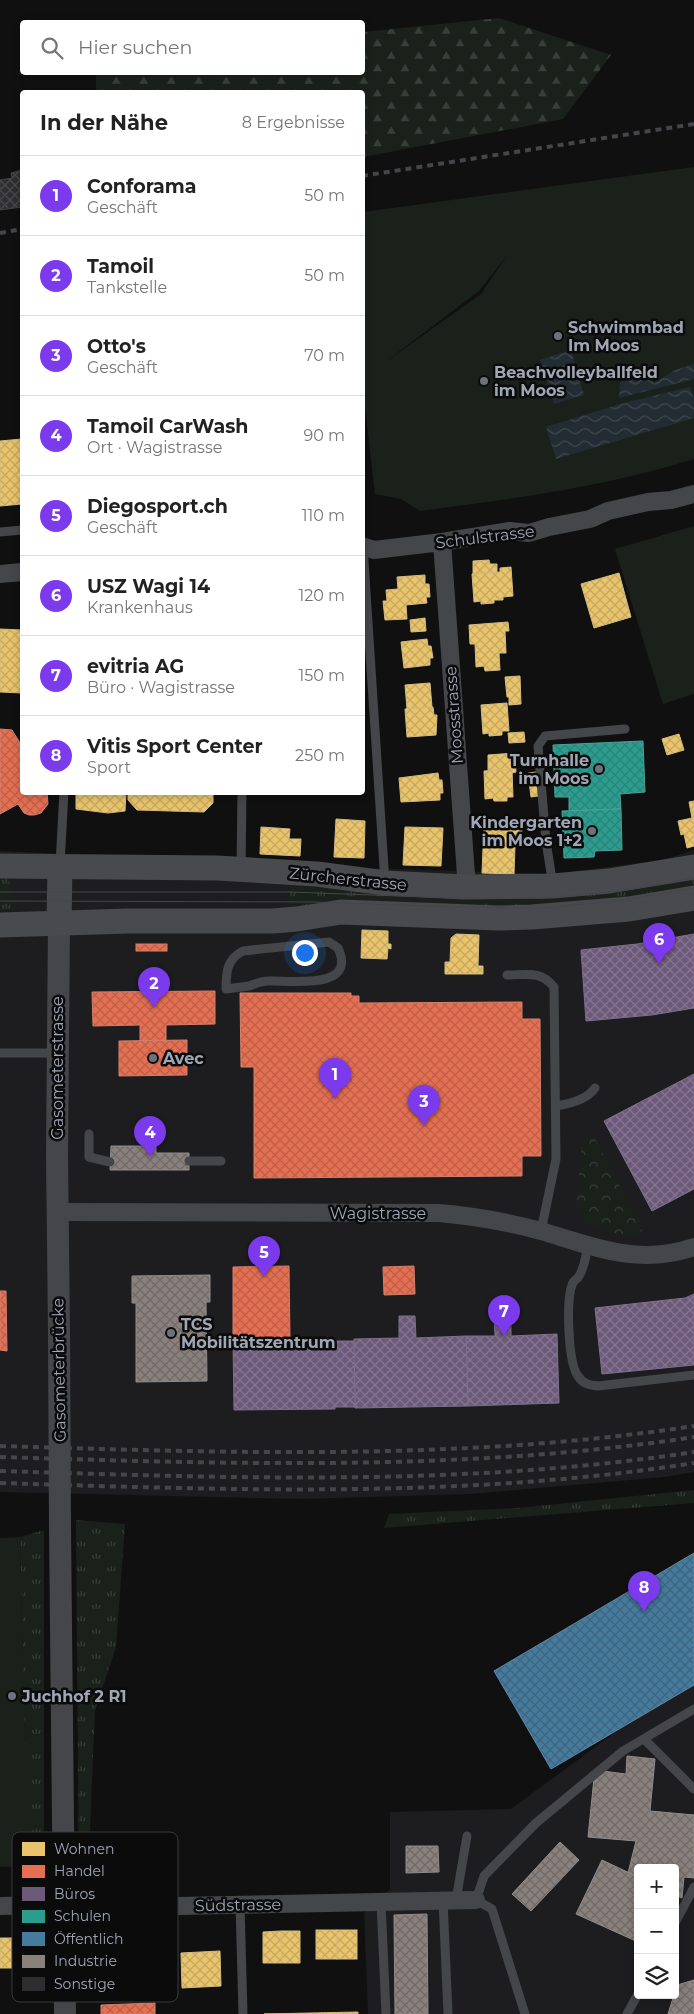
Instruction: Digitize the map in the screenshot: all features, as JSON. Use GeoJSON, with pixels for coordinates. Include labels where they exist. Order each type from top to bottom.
{"type":"FeatureCollection","features":[{"type":"Feature","properties":{"kind":"main road","name":"Zürcherstrasse"},"geometry":{"type":"LineString","coordinates":[[0,866],[217,868],[317,874],[385,883],[464,887],[552,886],[609,881],[694,868]]}},
{"type":"Feature","properties":{"kind":"main road"},"geometry":{"type":"LineString","coordinates":[[58,923],[60,867]]}},
{"type":"Feature","properties":{"kind":"main road","name":"Zürcherstrasse"},"geometry":{"type":"LineString","coordinates":[[0,925],[128,921],[273,921],[341,912],[498,918],[532,917],[630,909],[694,898]]}},
{"type":"Feature","properties":{"kind":"street","name":"Schulstrasse"},"geometry":{"type":"LineString","coordinates":[[365,547],[374,550],[510,531],[529,533],[548,527],[590,519],[608,511],[694,494]]}},
{"type":"Feature","properties":{"kind":"street","name":"Moosstrasse"},"geometry":{"type":"LineString","coordinates":[[442,542],[466,875],[464,887]]}},
{"type":"Feature","properties":{"kind":"street"},"geometry":{"type":"LineString","coordinates":[[0,574],[20,572]]}},
{"type":"Feature","properties":{"kind":"street","name":"Gasometerstrasse"},"geometry":{"type":"LineString","coordinates":[[57,1212],[58,923]]}},
{"type":"Feature","properties":{"kind":"street","name":"Wagistrasse"},"geometry":{"type":"LineString","coordinates":[[57,1212],[439,1213],[490,1220],[541,1231],[588,1246],[631,1255],[668,1254],[694,1247]]}},
{"type":"Feature","properties":{"kind":"street","name":"Gasometerbrücke"},"geometry":{"type":"LineString","coordinates":[[57,1212],[62,1832]]}},
{"type":"Feature","properties":{"kind":"street","name":"Südstrasse"},"geometry":{"type":"LineString","coordinates":[[178,1906],[476,1900]]}},
{"type":"Feature","properties":{"kind":"lane"},"geometry":{"type":"LineString","coordinates":[[0,532],[20,530]]}},
{"type":"Feature","properties":{"kind":"lane"},"geometry":{"type":"LineString","coordinates":[[365,577],[385,883]]}},
{"type":"Feature","properties":{"kind":"lane"},"geometry":{"type":"LineString","coordinates":[[552,886],[538,746],[545,736],[625,729]]}},
{"type":"Feature","properties":{"kind":"lane"},"geometry":{"type":"LineString","coordinates":[[60,867],[64,795]]}},
{"type":"Feature","properties":{"kind":"lane"},"geometry":{"type":"LineString","coordinates":[[241,870],[242,795]]}},
{"type":"Feature","properties":{"kind":"lane"},"geometry":{"type":"LineString","coordinates":[[319,942],[334,944],[340,952],[341,960],[337,972],[327,980],[314,980],[265,981],[250,986],[226,989],[228,964],[237,954],[243,951],[319,942]]}},
{"type":"Feature","properties":{"kind":"lane"},"geometry":{"type":"LineString","coordinates":[[507,975],[539,974],[554,987],[556,1159],[541,1231]]}},
{"type":"Feature","properties":{"kind":"lane"},"geometry":{"type":"LineString","coordinates":[[0,1053],[57,1053]]}},
{"type":"Feature","properties":{"kind":"lane"},"geometry":{"type":"LineString","coordinates":[[556,1106],[576,1101],[590,1094],[594,1088]]}},
{"type":"Feature","properties":{"kind":"lane"},"geometry":{"type":"LineString","coordinates":[[88,1134],[89,1157],[110,1162]]}},
{"type":"Feature","properties":{"kind":"lane"},"geometry":{"type":"LineString","coordinates":[[189,1161],[221,1160]]}},
{"type":"Feature","properties":{"kind":"lane"},"geometry":{"type":"LineString","coordinates":[[588,1246],[579,1276],[573,1282],[571,1291],[570,1350],[574,1371],[584,1383],[590,1385],[609,1385],[694,1375]]}},
{"type":"Feature","properties":{"kind":"lane"},"geometry":{"type":"LineString","coordinates":[[525,2014],[492,1909],[476,1900],[484,1876],[536,1823],[623,1751],[694,1709]]}},
{"type":"Feature","properties":{"kind":"lane"},"geometry":{"type":"LineString","coordinates":[[644,1738],[694,1789]]}},
{"type":"Feature","properties":{"kind":"lane"},"geometry":{"type":"LineString","coordinates":[[448,2014],[450,1900],[467,1836]]}},
{"type":"Feature","properties":{"kind":"lane"},"geometry":{"type":"LineString","coordinates":[[679,1915],[694,1887]]}},
{"type":"Feature","properties":{"kind":"lane"},"geometry":{"type":"LineString","coordinates":[[381,1902],[386,2014]]}},
{"type":"Feature","properties":{"kind":"lane"},"geometry":{"type":"LineString","coordinates":[[240,1904],[243,2014]]}},
{"type":"Feature","properties":{"kind":"lane"},"geometry":{"type":"LineString","coordinates":[[627,2014],[635,1999]]}},
{"type":"Feature","properties":{"kind":"shaded area"},"geometry":{"type":"Polygon","coordinates":[[[694,850],[694,1472],[664,1477],[471,1494],[302,1499],[0,1492],[0,851],[362,868],[552,874],[663,860],[694,850]]]}},
{"type":"Feature","properties":{"kind":"shaded area"},"geometry":{"type":"Polygon","coordinates":[[[694,1681],[694,2014],[368,2014],[364,1913],[390,1889],[390,1812],[511,1809],[636,1717],[694,1681]]]}},
{"type":"Feature","properties":{"kind":"green space"},"geometry":{"type":"Polygon","coordinates":[[[499,18],[611,55],[563,119],[365,157],[365,90],[96,90],[96,75],[365,75],[365,32],[499,18]]]}},
{"type":"Feature","properties":{"kind":"green space","name":"Schwimmbad Im Moos"},"geometry":{"type":"Polygon","coordinates":[[[694,167],[694,459],[592,485],[524,497],[420,511],[401,499],[375,494],[365,408],[365,212],[694,167]],[[508,254],[479,291],[384,363],[481,294],[508,254]]]}},
{"type":"Feature","properties":{"kind":"green space"},"geometry":{"type":"Polygon","coordinates":[[[694,526],[694,694],[663,704],[615,549],[694,526]]]}},
{"type":"Feature","properties":{"kind":"green space"},"geometry":{"type":"Polygon","coordinates":[[[0,873],[8,877],[17,905],[17,908],[13,910],[0,910],[0,873]]]}},
{"type":"Feature","properties":{"kind":"green space"},"geometry":{"type":"Polygon","coordinates":[[[694,874],[694,893],[630,904],[289,915],[290,878],[694,874]]]}},
{"type":"Feature","properties":{"kind":"green space"},"geometry":{"type":"Polygon","coordinates":[[[593,1135],[643,1230],[633,1236],[612,1233],[587,1222],[580,1213],[577,1199],[582,1140],[593,1135]]]}},
{"type":"Feature","properties":{"kind":"green space"},"geometry":{"type":"Polygon","coordinates":[[[694,1490],[694,1503],[384,1528],[389,1514],[518,1508],[694,1490]]]}},
{"type":"Feature","properties":{"kind":"green space"},"geometry":{"type":"Polygon","coordinates":[[[76,1520],[125,1524],[116,1647],[95,1710],[90,1832],[78,1832],[76,1520]]]}},
{"type":"Feature","properties":{"kind":"green space"},"geometry":{"type":"Polygon","coordinates":[[[44,1530],[44,1832],[26,1832],[20,1537],[44,1530]]]}},
{"type":"Feature","properties":{"kind":"green space","name":"Juchhof 2 R1"},"geometry":{"type":"Polygon","coordinates":[[[20,1537],[27,1832],[12,1832],[12,1867],[0,1867],[0,1538],[20,1537]]]}},
{"type":"Feature","properties":{"kind":"water"},"geometry":{"type":"Polygon","coordinates":[[[571,350],[584,395],[554,404],[540,360],[571,350]]]}},
{"type":"Feature","properties":{"kind":"water"},"geometry":{"type":"Polygon","coordinates":[[[694,364],[694,379],[619,398],[620,382],[648,374],[654,383],[675,370],[694,364]]]}},
{"type":"Feature","properties":{"kind":"water"},"geometry":{"type":"Polygon","coordinates":[[[690,387],[694,399],[694,418],[556,459],[546,427],[620,404],[690,387]]]}},
{"type":"Feature","properties":{"kind":"building: Wohnen"},"geometry":{"type":"Polygon","coordinates":[[[20,439],[20,504],[0,506],[0,441],[20,439]]]}},
{"type":"Feature","properties":{"kind":"building: Wohnen"},"geometry":{"type":"Polygon","coordinates":[[[489,560],[490,564],[497,564],[497,572],[473,574],[473,561],[489,560]]]}},
{"type":"Feature","properties":{"kind":"building: Wohnen"},"geometry":{"type":"Polygon","coordinates":[[[511,567],[513,596],[503,597],[503,600],[494,600],[494,603],[481,604],[481,601],[474,602],[472,574],[500,572],[500,568],[511,567]]]}},
{"type":"Feature","properties":{"kind":"building: Wohnen"},"geometry":{"type":"Polygon","coordinates":[[[619,573],[631,617],[594,628],[581,584],[619,573]]]}},
{"type":"Feature","properties":{"kind":"building: Wohnen"},"geometry":{"type":"Polygon","coordinates":[[[425,575],[425,584],[429,584],[430,597],[426,597],[427,603],[406,605],[407,619],[385,620],[383,601],[387,601],[386,590],[398,589],[397,577],[425,575]]]}},
{"type":"Feature","properties":{"kind":"building: Wohnen"},"geometry":{"type":"Polygon","coordinates":[[[425,618],[426,631],[411,632],[410,620],[425,618]]]}},
{"type":"Feature","properties":{"kind":"building: Wohnen"},"geometry":{"type":"Polygon","coordinates":[[[508,622],[509,631],[505,631],[506,653],[499,653],[500,670],[485,671],[484,666],[476,667],[475,644],[470,644],[469,625],[508,622]]]}},
{"type":"Feature","properties":{"kind":"building: Wohnen"},"geometry":{"type":"Polygon","coordinates":[[[0,629],[20,630],[20,693],[0,692],[0,629]]]}},
{"type":"Feature","properties":{"kind":"building: Wohnen"},"geometry":{"type":"Polygon","coordinates":[[[427,639],[428,646],[431,646],[433,658],[430,658],[430,665],[404,668],[401,642],[427,639]]]}},
{"type":"Feature","properties":{"kind":"building: Wohnen"},"geometry":{"type":"Polygon","coordinates":[[[520,676],[521,704],[509,705],[505,677],[520,676]]]}},
{"type":"Feature","properties":{"kind":"building: Wohnen"},"geometry":{"type":"Polygon","coordinates":[[[430,683],[432,707],[407,709],[405,685],[430,683]]]}},
{"type":"Feature","properties":{"kind":"building: Wohnen"},"geometry":{"type":"Polygon","coordinates":[[[507,703],[509,731],[502,731],[502,735],[489,736],[489,733],[483,734],[481,705],[507,703]]]}},
{"type":"Feature","properties":{"kind":"building: Wohnen"},"geometry":{"type":"Polygon","coordinates":[[[433,707],[434,715],[437,715],[436,735],[407,737],[405,709],[433,707]]]}},
{"type":"Feature","properties":{"kind":"building: Wohnen"},"geometry":{"type":"Polygon","coordinates":[[[524,732],[525,742],[509,743],[508,733],[524,732]]]}},
{"type":"Feature","properties":{"kind":"building: Wohnen"},"geometry":{"type":"Polygon","coordinates":[[[679,734],[684,750],[667,755],[662,739],[679,734]]]}},
{"type":"Feature","properties":{"kind":"building: Wohnen"},"geometry":{"type":"Polygon","coordinates":[[[515,753],[516,772],[512,773],[512,769],[488,771],[488,755],[515,753]]]}},
{"type":"Feature","properties":{"kind":"building: Wohnen"},"geometry":{"type":"Polygon","coordinates":[[[512,769],[513,797],[507,797],[507,801],[494,801],[493,798],[485,799],[484,771],[512,769]]]}},
{"type":"Feature","properties":{"kind":"building: Wohnen"},"geometry":{"type":"Polygon","coordinates":[[[536,772],[538,796],[531,797],[528,773],[536,772]]]}},
{"type":"Feature","properties":{"kind":"building: Wohnen"},"geometry":{"type":"Polygon","coordinates":[[[438,773],[439,780],[442,780],[443,793],[440,793],[440,800],[401,802],[399,778],[438,773]]]}},
{"type":"Feature","properties":{"kind":"building: Wohnen"},"geometry":{"type":"Polygon","coordinates":[[[76,795],[126,795],[125,811],[108,813],[76,809],[76,795]]]}},
{"type":"Feature","properties":{"kind":"building: Wohnen"},"geometry":{"type":"Polygon","coordinates":[[[128,795],[213,795],[213,803],[204,812],[137,810],[128,800],[128,795]]]}},
{"type":"Feature","properties":{"kind":"building: Wohnen"},"geometry":{"type":"Polygon","coordinates":[[[694,801],[694,846],[687,848],[684,834],[681,835],[678,821],[692,818],[689,802],[694,801]]]}},
{"type":"Feature","properties":{"kind":"building: Wohnen"},"geometry":{"type":"Polygon","coordinates":[[[336,819],[365,821],[364,858],[334,857],[336,819]]]}},
{"type":"Feature","properties":{"kind":"building: Wohnen"},"geometry":{"type":"Polygon","coordinates":[[[484,825],[522,827],[521,847],[515,846],[514,874],[482,873],[484,825]]]}},
{"type":"Feature","properties":{"kind":"building: Wohnen"},"geometry":{"type":"Polygon","coordinates":[[[261,827],[290,829],[289,839],[301,839],[300,856],[260,854],[261,827]]]}},
{"type":"Feature","properties":{"kind":"building: Wohnen"},"geometry":{"type":"Polygon","coordinates":[[[405,827],[443,828],[441,866],[403,865],[405,827]]]}},
{"type":"Feature","properties":{"kind":"building: Wohnen"},"geometry":{"type":"Polygon","coordinates":[[[362,930],[388,931],[388,944],[391,944],[391,949],[388,948],[387,959],[361,958],[362,930]]]}},
{"type":"Feature","properties":{"kind":"building: Wohnen"},"geometry":{"type":"Polygon","coordinates":[[[456,934],[479,935],[478,966],[483,966],[483,974],[445,974],[445,962],[450,962],[451,938],[456,934]]]}},
{"type":"Feature","properties":{"kind":"building: Wohnen"},"geometry":{"type":"Polygon","coordinates":[[[316,1930],[337,1930],[337,1959],[316,1959],[316,1930]]]}},
{"type":"Feature","properties":{"kind":"building: Wohnen"},"geometry":{"type":"Polygon","coordinates":[[[337,1930],[357,1930],[357,1959],[337,1959],[337,1930]]]}},
{"type":"Feature","properties":{"kind":"building: Wohnen"},"geometry":{"type":"Polygon","coordinates":[[[281,1931],[282,1963],[263,1963],[263,1932],[281,1931]]]}},
{"type":"Feature","properties":{"kind":"building: Wohnen"},"geometry":{"type":"Polygon","coordinates":[[[281,1931],[300,1931],[300,1963],[282,1963],[281,1931]]]}},
{"type":"Feature","properties":{"kind":"building: Wohnen"},"geometry":{"type":"Polygon","coordinates":[[[0,1938],[12,1938],[12,1968],[0,1968],[0,1938]]]}},
{"type":"Feature","properties":{"kind":"building: Wohnen"},"geometry":{"type":"Polygon","coordinates":[[[220,1951],[221,1986],[182,1988],[181,1953],[220,1951]]]}},
{"type":"Feature","properties":{"kind":"building: Wohnen"},"geometry":{"type":"Polygon","coordinates":[[[358,2012],[358,2014],[264,2014],[358,2012]]]}},
{"type":"Feature","properties":{"kind":"building: Handel"},"geometry":{"type":"Polygon","coordinates":[[[0,729],[12,730],[20,743],[20,795],[47,795],[48,804],[41,813],[34,815],[24,813],[18,804],[0,814],[0,729]]]}},
{"type":"Feature","properties":{"kind":"building: Handel"},"geometry":{"type":"Polygon","coordinates":[[[136,944],[167,944],[167,951],[136,951],[136,944]]]}},
{"type":"Feature","properties":{"kind":"building: Handel"},"geometry":{"type":"Polygon","coordinates":[[[215,991],[215,1024],[166,1025],[166,1041],[140,1041],[140,1025],[93,1026],[92,992],[215,991]]]}},
{"type":"Feature","properties":{"kind":"building: Handel"},"geometry":{"type":"Polygon","coordinates":[[[240,993],[351,993],[351,996],[359,996],[359,1003],[522,1002],[522,1019],[540,1019],[541,1156],[522,1156],[522,1176],[254,1178],[254,1067],[241,1067],[240,993]]]}},
{"type":"Feature","properties":{"kind":"building: Handel","name":"Avec"},"geometry":{"type":"Polygon","coordinates":[[[187,1040],[187,1075],[119,1076],[119,1041],[187,1040]]]}},
{"type":"Feature","properties":{"kind":"building: Handel"},"geometry":{"type":"Polygon","coordinates":[[[289,1266],[290,1341],[233,1341],[233,1267],[289,1266]]]}},
{"type":"Feature","properties":{"kind":"building: Handel"},"geometry":{"type":"Polygon","coordinates":[[[414,1266],[415,1294],[384,1295],[383,1267],[414,1266]]]}},
{"type":"Feature","properties":{"kind":"building: Handel"},"geometry":{"type":"Polygon","coordinates":[[[0,1291],[6,1291],[7,1351],[0,1350],[0,1291]]]}},
{"type":"Feature","properties":{"kind":"building: Handel"},"geometry":{"type":"Polygon","coordinates":[[[155,2003],[155,2014],[101,2014],[101,2005],[155,2003]]]}},
{"type":"Feature","properties":{"kind":"building: Büros"},"geometry":{"type":"Polygon","coordinates":[[[694,934],[694,1008],[652,1015],[586,1021],[581,950],[637,944],[694,934]]]}},
{"type":"Feature","properties":{"kind":"building: Büros"},"geometry":{"type":"Polygon","coordinates":[[[694,1074],[694,1189],[652,1211],[604,1121],[694,1074]]]}},
{"type":"Feature","properties":{"kind":"building: Büros"},"geometry":{"type":"Polygon","coordinates":[[[694,1294],[694,1365],[602,1374],[595,1308],[685,1298],[694,1294]]]}},
{"type":"Feature","properties":{"kind":"building: Büros"},"geometry":{"type":"Polygon","coordinates":[[[494,1314],[511,1314],[511,1336],[557,1334],[559,1403],[468,1406],[466,1336],[495,1336],[494,1314]]]}},
{"type":"Feature","properties":{"kind":"building: Büros"},"geometry":{"type":"Polygon","coordinates":[[[399,1316],[415,1316],[416,1338],[466,1336],[468,1406],[355,1408],[354,1339],[399,1338],[399,1316]]]}},
{"type":"Feature","properties":{"kind":"building: Büros"},"geometry":{"type":"Polygon","coordinates":[[[233,1341],[354,1341],[355,1407],[335,1407],[335,1409],[234,1410],[233,1341]]]}},
{"type":"Feature","properties":{"kind":"building: Schulen","name":"Turnhalle im Moos"},"geometry":{"type":"Polygon","coordinates":[[[643,741],[645,792],[620,794],[621,809],[569,811],[569,797],[555,797],[553,745],[643,741]]]}},
{"type":"Feature","properties":{"kind":"building: Schulen","name":"Kindergarten im Moos 1+2"},"geometry":{"type":"Polygon","coordinates":[[[621,809],[622,850],[595,851],[594,857],[564,858],[562,811],[621,809]]]}},
{"type":"Feature","properties":{"kind":"building: Öffentlich"},"geometry":{"type":"Polygon","coordinates":[[[694,1553],[694,1685],[551,1769],[494,1671],[694,1553]]]}},
{"type":"Feature","properties":{"kind":"building: Industrie"},"geometry":{"type":"Polygon","coordinates":[[[111,1146],[156,1146],[156,1153],[189,1153],[189,1170],[110,1170],[111,1146]]]}},
{"type":"Feature","properties":{"kind":"building: Industrie","name":"TCS Mobilitätszentrum"},"geometry":{"type":"Polygon","coordinates":[[[210,1275],[210,1302],[206,1302],[207,1381],[136,1382],[136,1303],[132,1303],[132,1276],[210,1275]]]}},
{"type":"Feature","properties":{"kind":"building: Industrie"},"geometry":{"type":"Polygon","coordinates":[[[627,1756],[655,1759],[650,1811],[694,1815],[694,1878],[684,1877],[682,1898],[679,1897],[679,1864],[634,1864],[634,1875],[628,1873],[636,1841],[588,1837],[594,1778],[602,1771],[626,1774],[627,1756]]]}},
{"type":"Feature","properties":{"kind":"building: Industrie"},"geometry":{"type":"Polygon","coordinates":[[[560,1842],[579,1860],[531,1911],[512,1894],[560,1842]]]}},
{"type":"Feature","properties":{"kind":"building: Industrie"},"geometry":{"type":"Polygon","coordinates":[[[406,1846],[438,1846],[439,1872],[406,1873],[406,1846]]]}},
{"type":"Feature","properties":{"kind":"building: Industrie"},"geometry":{"type":"Polygon","coordinates":[[[602,1860],[634,1875],[634,1940],[576,1914],[602,1860]]]}},
{"type":"Feature","properties":{"kind":"building: Industrie"},"geometry":{"type":"Polygon","coordinates":[[[427,1914],[428,2014],[395,2014],[394,1915],[427,1914]]]}},
{"type":"Feature","properties":{"kind":"building: Industrie"},"geometry":{"type":"Polygon","coordinates":[[[694,1980],[694,2014],[668,2014],[673,1999],[679,1999],[679,1984],[694,1980]]]}},
{"type":"Feature","properties":{"kind":"building: Sonstige"},"geometry":{"type":"Polygon","coordinates":[[[20,171],[20,207],[0,210],[0,180],[12,178],[11,173],[20,171]]]}},
{"type":"Feature","properties":{"kind":"tram line"},"geometry":{"type":"LineString","coordinates":[[0,892],[290,892],[455,898],[544,898],[621,891],[694,878]]}},
{"type":"Feature","properties":{"kind":"tram line"},"geometry":{"type":"LineString","coordinates":[[0,901],[315,902],[544,908],[624,900],[694,888]]}},
{"type":"Feature","properties":{"kind":"railway"},"geometry":{"type":"LineString","coordinates":[[365,176],[694,124]]}},
{"type":"Feature","properties":{"kind":"railway"},"geometry":{"type":"LineString","coordinates":[[0,233],[20,229]]}},
{"type":"Feature","properties":{"kind":"railway"},"geometry":{"type":"LineString","coordinates":[[0,1446],[260,1452],[434,1450],[608,1437],[694,1426]]}},
{"type":"Feature","properties":{"kind":"railway"},"geometry":{"type":"LineString","coordinates":[[0,1457],[261,1463],[435,1461],[608,1448],[694,1437]]}},
{"type":"Feature","properties":{"kind":"railway"},"geometry":{"type":"LineString","coordinates":[[0,1471],[261,1477],[435,1475],[521,1471],[608,1463],[694,1452]]}},
{"type":"Feature","properties":{"kind":"railway"},"geometry":{"type":"LineString","coordinates":[[0,1483],[261,1489],[435,1487],[608,1474],[694,1463]]}},
{"type":"Feature","properties":{"kind":"place","name":"Schwimmbad Im Moos"},"geometry":{"type":"Point","coordinates":[558,336]}},
{"type":"Feature","properties":{"kind":"place","name":"Beachvolleyballfeld im Moos"},"geometry":{"type":"Point","coordinates":[484,381]}},
{"type":"Feature","properties":{"kind":"place","name":"Turnhalle im Moos"},"geometry":{"type":"Point","coordinates":[599,769]}},
{"type":"Feature","properties":{"kind":"place","name":"Kindergarten im Moos 1+2"},"geometry":{"type":"Point","coordinates":[592,831]}},
{"type":"Feature","properties":{"kind":"place","name":"USZ Wagi 14"},"geometry":{"type":"Point","coordinates":[659,964]}},
{"type":"Feature","properties":{"kind":"place","name":"Tamoil"},"geometry":{"type":"Point","coordinates":[154,1008]}},
{"type":"Feature","properties":{"kind":"place","name":"Avec"},"geometry":{"type":"Point","coordinates":[153,1058]}},
{"type":"Feature","properties":{"kind":"place","name":"Conforama"},"geometry":{"type":"Point","coordinates":[335,1099]}},
{"type":"Feature","properties":{"kind":"place","name":"Otto's"},"geometry":{"type":"Point","coordinates":[424,1126]}},
{"type":"Feature","properties":{"kind":"place","name":"Tamoil CarWash"},"geometry":{"type":"Point","coordinates":[150,1157]}},
{"type":"Feature","properties":{"kind":"place","name":"Diegosport.ch"},"geometry":{"type":"Point","coordinates":[264,1277]}},
{"type":"Feature","properties":{"kind":"place","name":"TCS Mobilitätszentrum"},"geometry":{"type":"Point","coordinates":[171,1333]}},
{"type":"Feature","properties":{"kind":"place","name":"evitria AG"},"geometry":{"type":"Point","coordinates":[504,1336]}},
{"type":"Feature","properties":{"kind":"place","name":"Vitis Sport Center"},"geometry":{"type":"Point","coordinates":[644,1612]}},
{"type":"Feature","properties":{"kind":"place","name":"Juchhof 2 R1"},"geometry":{"type":"Point","coordinates":[12,1696]}}]}
